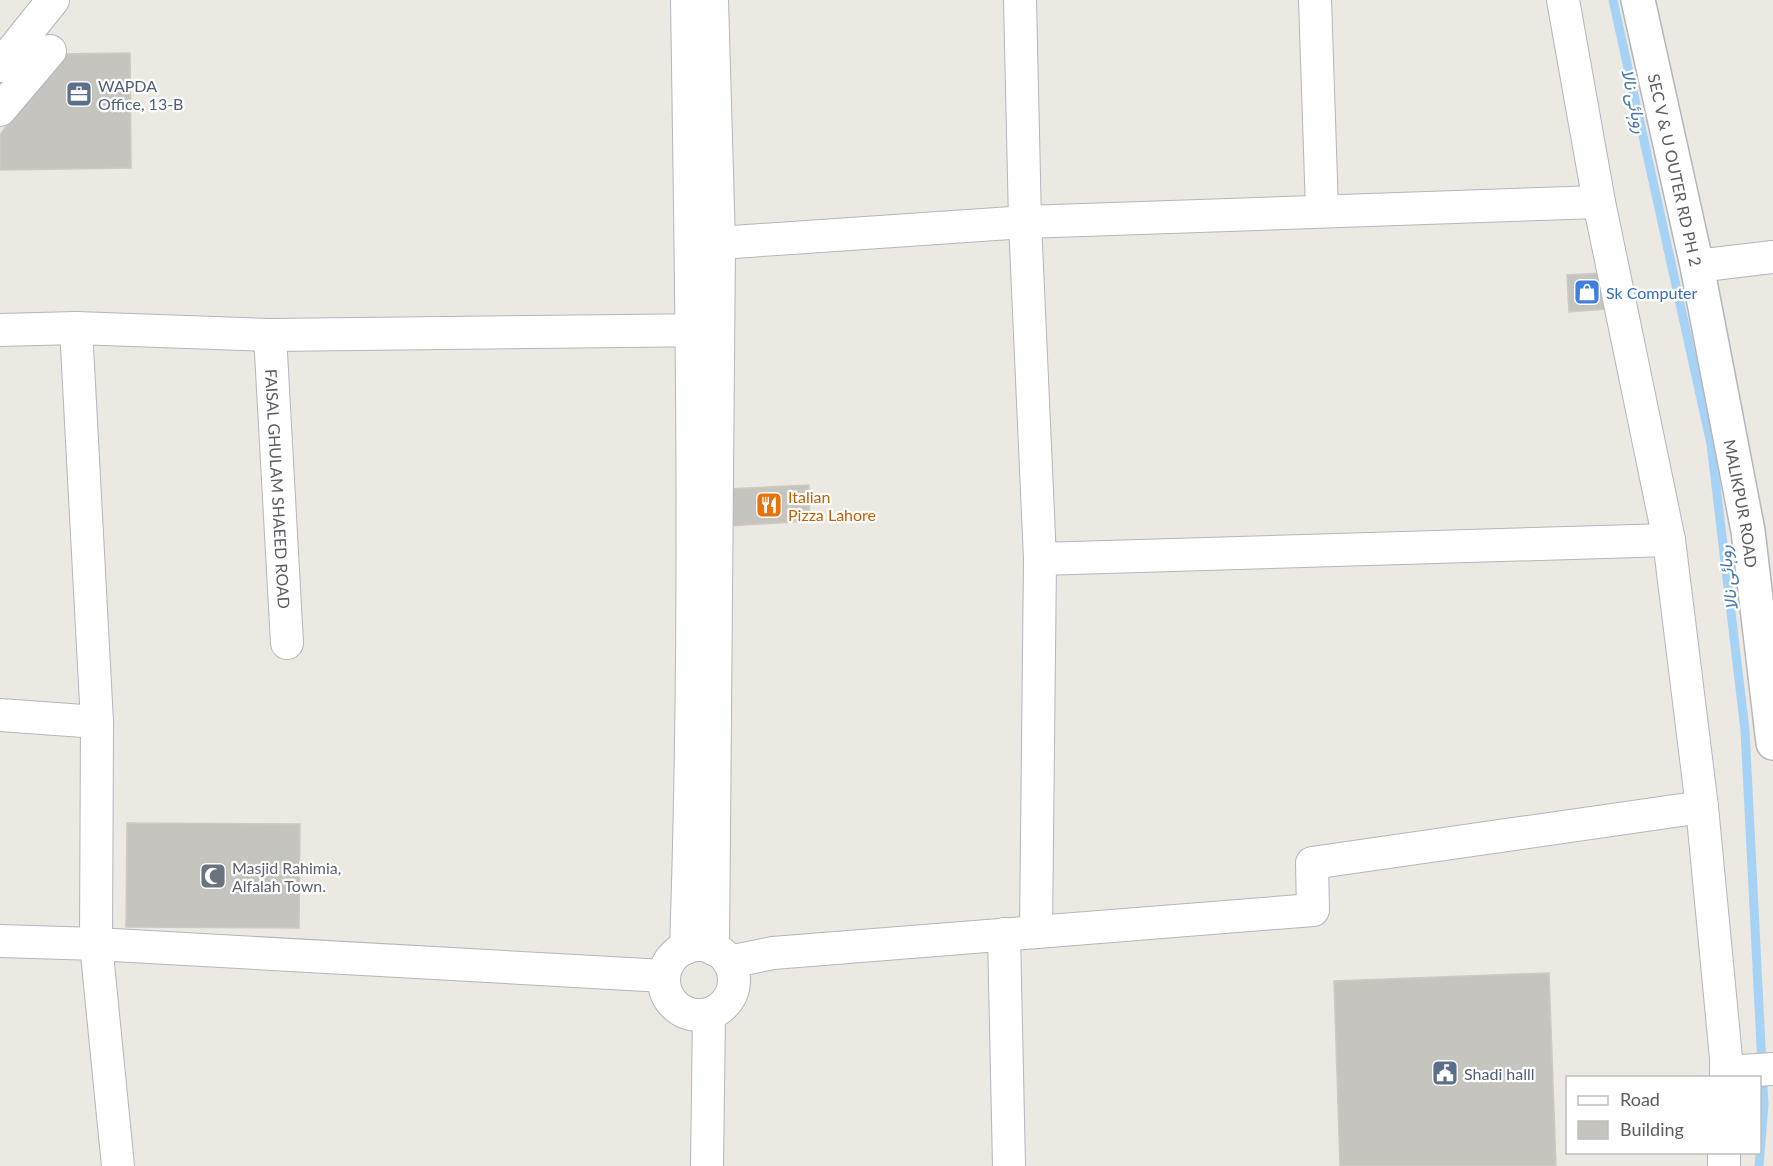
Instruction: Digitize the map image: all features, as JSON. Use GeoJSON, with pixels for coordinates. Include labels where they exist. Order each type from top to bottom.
{"type":"FeatureCollection","features":[{"type":"Feature","properties":{"kind":"street"},"geometry":{"type":"LineString","coordinates":[[0,66],[53,0]]}},
{"type":"Feature","properties":{"kind":"street"},"geometry":{"type":"LineString","coordinates":[[687,0],[705,331],[690,834],[709,953],[734,978],[732,993],[722,1006],[700,1015],[679,1010],[670,1001],[664,989],[664,976],[675,954],[709,953],[773,953],[1313,910],[1311,863],[1702,807]]}},
{"type":"Feature","properties":{"kind":"street"},"geometry":{"type":"LineString","coordinates":[[705,331],[719,243],[711,0]]}},
{"type":"Feature","properties":{"kind":"street"},"geometry":{"type":"LineString","coordinates":[[1020,0],[1025,222],[1040,559],[1036,932]]}},
{"type":"Feature","properties":{"kind":"street"},"geometry":{"type":"LineString","coordinates":[[1315,0],[1322,210]]}},
{"type":"Feature","properties":{"kind":"street"},"geometry":{"type":"LineString","coordinates":[[1563,0],[1599,202],[1668,540],[1702,807],[1731,1074],[1773,1069]]}},
{"type":"Feature","properties":{"kind":"street","name":"SEC V & U OUTER RD PH 2"},"geometry":{"type":"LineString","coordinates":[[1638,0],[1697,266],[1773,257]]}},
{"type":"Feature","properties":{"kind":"street"},"geometry":{"type":"LineString","coordinates":[[3,100],[50,51]]}},
{"type":"Feature","properties":{"kind":"street"},"geometry":{"type":"LineString","coordinates":[[719,243],[1025,222],[1599,202]]}},
{"type":"Feature","properties":{"kind":"street","name":"MALIKPUR ROAD"},"geometry":{"type":"LineString","coordinates":[[1697,266],[1748,531],[1773,743]]}},
{"type":"Feature","properties":{"kind":"street"},"geometry":{"type":"LineString","coordinates":[[0,330],[76,328],[270,335],[705,331]]}},
{"type":"Feature","properties":{"kind":"street"},"geometry":{"type":"LineString","coordinates":[[76,328],[98,722],[96,944],[118,1166]]}},
{"type":"Feature","properties":{"kind":"street","name":"FAISAL GHULAM SHAEED ROAD"},"geometry":{"type":"LineString","coordinates":[[270,335],[287,644]]}},
{"type":"Feature","properties":{"kind":"street"},"geometry":{"type":"LineString","coordinates":[[1040,559],[1668,540]]}},
{"type":"Feature","properties":{"kind":"street"},"geometry":{"type":"LineString","coordinates":[[0,715],[98,722]]}},
{"type":"Feature","properties":{"kind":"street"},"geometry":{"type":"LineString","coordinates":[[1004,934],[1009,1166]]}},
{"type":"Feature","properties":{"kind":"street"},"geometry":{"type":"LineString","coordinates":[[0,941],[96,944],[664,976]]}},
{"type":"Feature","properties":{"kind":"street"},"geometry":{"type":"LineString","coordinates":[[687,1166],[700,1015]]}},
{"type":"Feature","properties":{"kind":"street"},"geometry":{"type":"LineString","coordinates":[[700,1015],[707,1166]]}},
{"type":"Feature","properties":{"kind":"building","name":"WAPDA Office, 13-B"},"geometry":{"type":"Polygon","coordinates":[[[130,53],[131,168],[0,170],[0,135],[57,54],[130,53]]]}},
{"type":"Feature","properties":{"kind":"building","name":"Sk Computer"},"geometry":{"type":"Polygon","coordinates":[[[1605,273],[1606,309],[1569,312],[1567,275],[1605,273]]]}},
{"type":"Feature","properties":{"kind":"building","name":"Italian Pizza Lahore"},"geometry":{"type":"Polygon","coordinates":[[[809,485],[810,521],[729,526],[728,489],[809,485]]]}},
{"type":"Feature","properties":{"kind":"building","name":"Masjid Rahimia, Alfalah Town."},"geometry":{"type":"Polygon","coordinates":[[[127,823],[300,824],[299,928],[126,927],[127,823]]]}},
{"type":"Feature","properties":{"kind":"building","name":"Shadi halll"},"geometry":{"type":"Polygon","coordinates":[[[1549,973],[1556,1166],[1340,1166],[1334,981],[1549,973]]]}},
{"type":"Feature","properties":{"kind":"waterway","name":"روہائی نالا"},"geometry":{"type":"LineString","coordinates":[[1613,0],[1711,444],[1745,730],[1764,1105],[1761,1142]]}},
{"type":"Feature","properties":{"kind":"waterway","name":"روہائی نالا"},"geometry":{"type":"LineString","coordinates":[[1759,1166],[1760,1154]]}},
{"type":"Feature","properties":{"kind":"place","name":"WAPDA Office, 13-B"},"geometry":{"type":"Point","coordinates":[79,94]}},
{"type":"Feature","properties":{"kind":"place","name":"Sk Computer"},"geometry":{"type":"Point","coordinates":[1587,292]}},
{"type":"Feature","properties":{"kind":"place","name":"Italian Pizza Lahore"},"geometry":{"type":"Point","coordinates":[769,505]}},
{"type":"Feature","properties":{"kind":"place","name":"Masjid Rahimia, Alfalah Town."},"geometry":{"type":"Point","coordinates":[213,876]}},
{"type":"Feature","properties":{"kind":"place","name":"Shadi halll"},"geometry":{"type":"Point","coordinates":[1445,1073]}}]}
